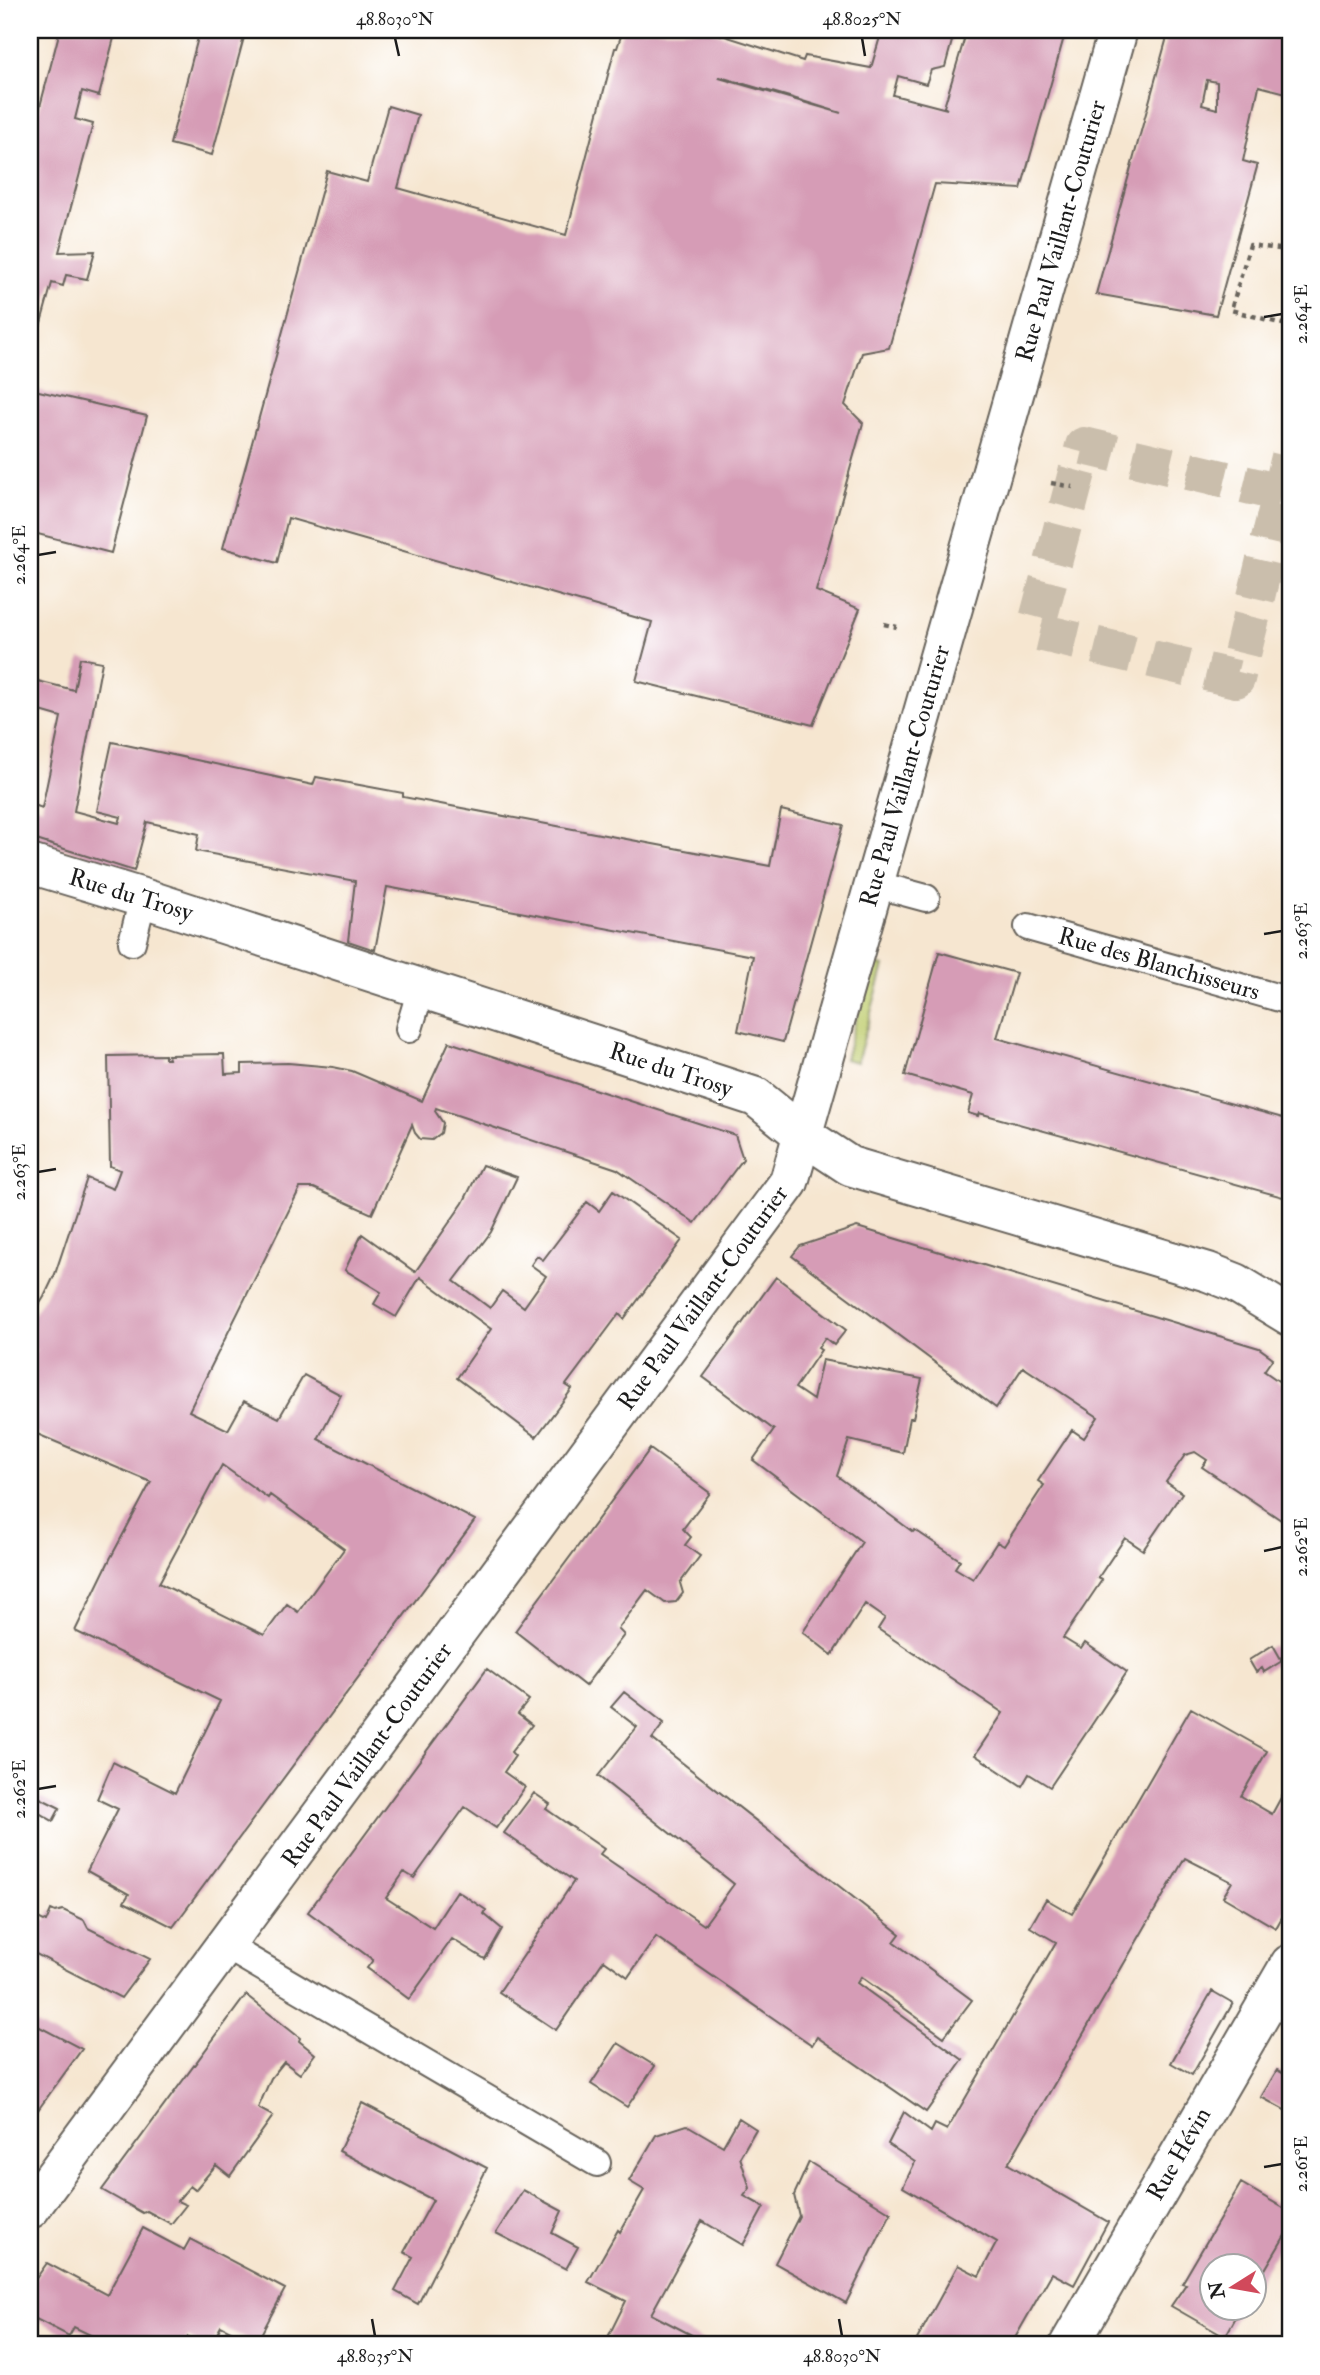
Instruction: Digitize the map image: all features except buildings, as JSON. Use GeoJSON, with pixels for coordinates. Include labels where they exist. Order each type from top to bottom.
{"type":"FeatureCollection","features":[{"type":"Feature","properties":{"kind":"street","name":"Rue Paul Vaillant-Couturier"},"geometry":{"type":"LineString","coordinates":[[30,2209],[789,1182],[1118,30]]}},
{"type":"Feature","properties":{"kind":"street","name":"Rue du Trosy"},"geometry":{"type":"LineString","coordinates":[[30,864],[143,898],[756,1097],[803,1135],[850,1166],[1208,1272],[1236,1283],[1290,1316]]}},
{"type":"Feature","properties":{"kind":"street","name":"Rue Hévin"},"geometry":{"type":"LineString","coordinates":[[1069,2345],[1290,1964]]}},
{"type":"Feature","properties":{"kind":"lane"},"geometry":{"type":"LineString","coordinates":[[874,884],[926,898]]}},
{"type":"Feature","properties":{"kind":"lane"},"geometry":{"type":"LineString","coordinates":[[132,942],[143,898]]}},
{"type":"Feature","properties":{"kind":"lane","name":"Rue des Blanchisseurs"},"geometry":{"type":"LineString","coordinates":[[1028,927],[1290,1001]]}},
{"type":"Feature","properties":{"kind":"lane"},"geometry":{"type":"LineString","coordinates":[[408,1029],[421,989]]}},
{"type":"Feature","properties":{"kind":"lane"},"geometry":{"type":"LineString","coordinates":[[226,1945],[597,2163]]}},
{"type":"Feature","properties":{"kind":"path"},"geometry":{"type":"LineString","coordinates":[[1290,244],[1279,249],[1250,245],[1231,310],[1290,326]]}},
{"type":"Feature","properties":{"kind":"path"},"geometry":{"type":"LineString","coordinates":[[1051,482],[1073,487]]}},
{"type":"Feature","properties":{"kind":"green space"},"geometry":{"type":"Polygon","coordinates":[[[872,963],[884,966],[857,1062],[845,1059],[872,963]]]}},
{"type":"Feature","properties":{"kind":"tunnel"},"geometry":{"type":"LineString","coordinates":[[1281,493],[1084,446],[1035,631],[1236,679],[1290,457]]}}]}
